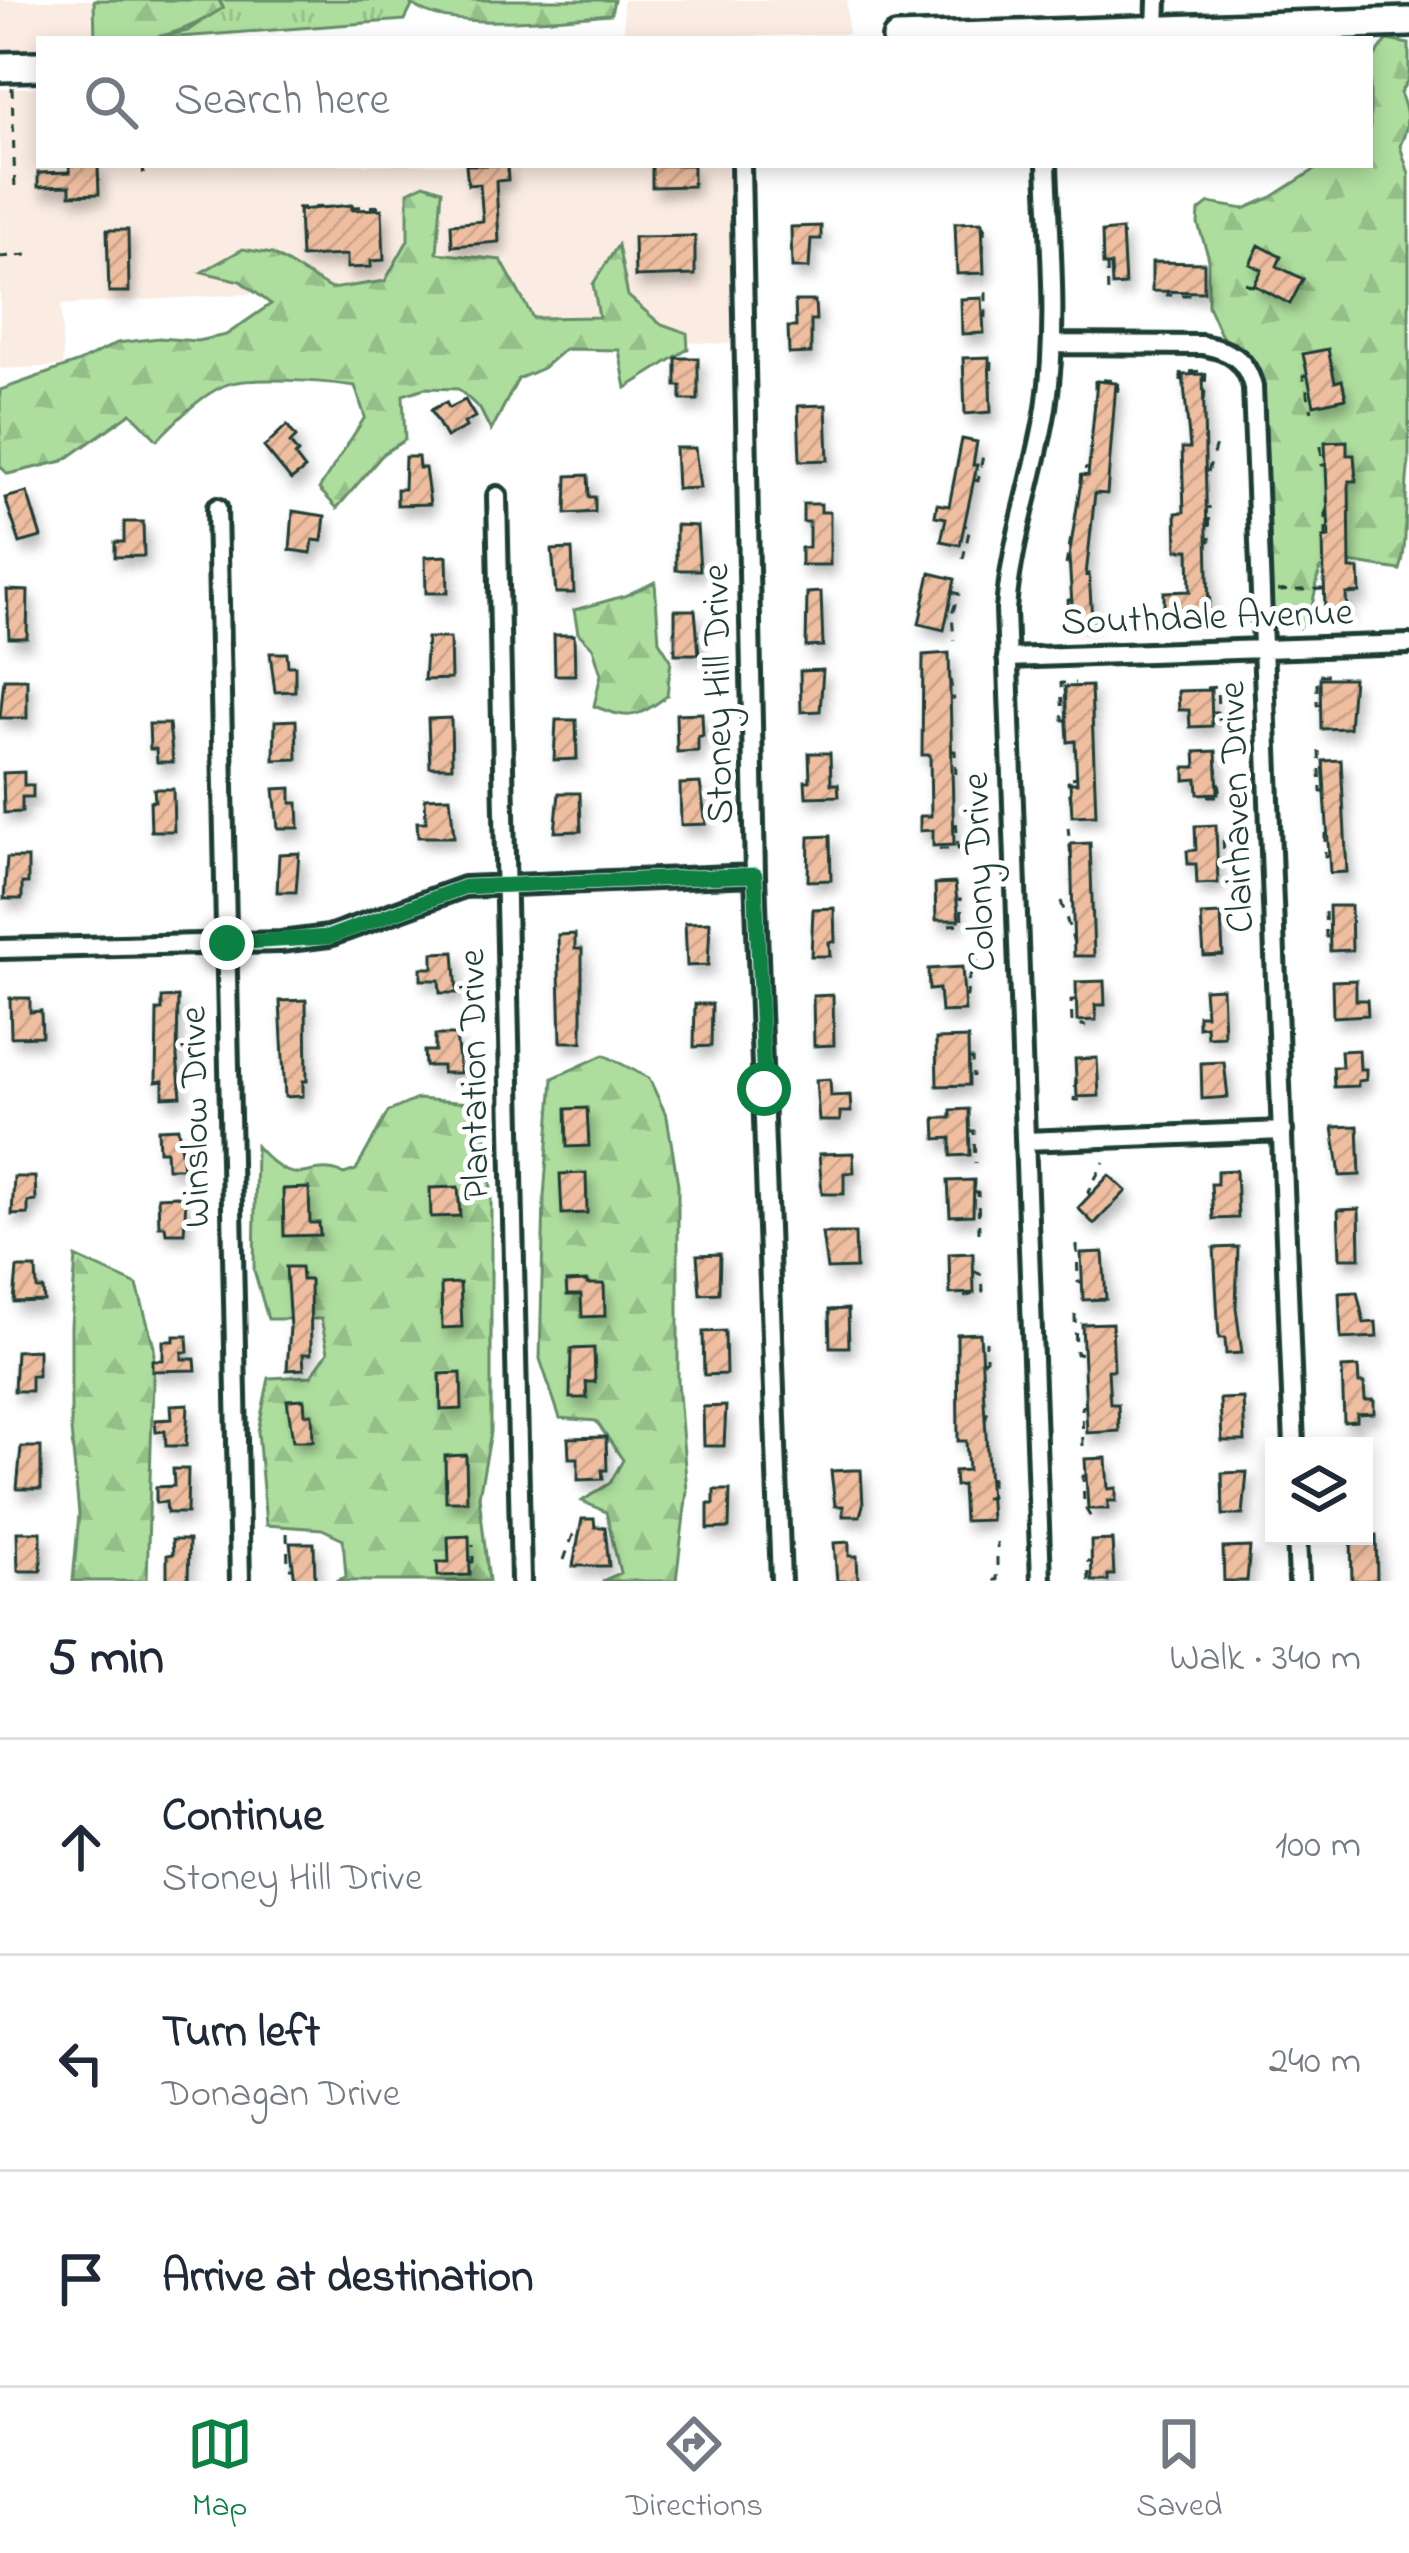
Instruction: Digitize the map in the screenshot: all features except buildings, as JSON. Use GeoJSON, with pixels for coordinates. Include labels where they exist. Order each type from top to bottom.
{"type":"FeatureCollection","features":[{"type":"Feature","properties":{"kind":"main road"},"geometry":{"type":"LineString","coordinates":[[1058,36],[1409,22]]}},
{"type":"Feature","properties":{"kind":"street"},"geometry":{"type":"LineString","coordinates":[[1156,0],[1156,30]]}},
{"type":"Feature","properties":{"kind":"street","name":"Stoney Hill Drive"},"geometry":{"type":"LineString","coordinates":[[741,168],[755,875],[781,1581]]}},
{"type":"Feature","properties":{"kind":"street","name":"Colony Drive"},"geometry":{"type":"LineString","coordinates":[[1041,1581],[1007,585],[1044,419],[1053,344],[1047,168]]}},
{"type":"Feature","properties":{"kind":"street","name":"Clairhaven Drive"},"geometry":{"type":"LineString","coordinates":[[1053,344],[1202,344],[1233,353],[1246,365],[1253,387],[1294,1437]]}},
{"type":"Feature","properties":{"kind":"street","name":"Plantation Drive"},"geometry":{"type":"LineString","coordinates":[[496,496],[521,1581]]}},
{"type":"Feature","properties":{"kind":"street","name":"Winslow Drive"},"geometry":{"type":"LineString","coordinates":[[217,508],[240,1581]]}},
{"type":"Feature","properties":{"kind":"street","name":"Southdale Avenue"},"geometry":{"type":"LineString","coordinates":[[1007,658],[1409,644]]}},
{"type":"Feature","properties":{"kind":"street"},"geometry":{"type":"LineString","coordinates":[[0,949],[329,937],[453,890],[755,875]]}},
{"type":"Feature","properties":{"kind":"street"},"geometry":{"type":"LineString","coordinates":[[1025,1142],[1283,1131]]}},
{"type":"Feature","properties":{"kind":"street"},"geometry":{"type":"LineString","coordinates":[[1297,1545],[1299,1581]]}},
{"type":"Feature","properties":{"kind":"path"},"geometry":{"type":"LineString","coordinates":[[15,190],[17,67]]}},
{"type":"Feature","properties":{"kind":"path"},"geometry":{"type":"LineString","coordinates":[[143,168],[144,183]]}},
{"type":"Feature","properties":{"kind":"path"},"geometry":{"type":"LineString","coordinates":[[352,207],[386,206]]}},
{"type":"Feature","properties":{"kind":"path"},"geometry":{"type":"LineString","coordinates":[[296,208],[327,207]]}},
{"type":"Feature","properties":{"kind":"path"},"geometry":{"type":"LineString","coordinates":[[983,252],[985,218]]}},
{"type":"Feature","properties":{"kind":"path"},"geometry":{"type":"LineString","coordinates":[[0,256],[28,255]]}},
{"type":"Feature","properties":{"kind":"path"},"geometry":{"type":"LineString","coordinates":[[1107,265],[1108,296]]}},
{"type":"Feature","properties":{"kind":"path"},"geometry":{"type":"LineString","coordinates":[[1245,284],[1270,293]]}},
{"type":"Feature","properties":{"kind":"path"},"geometry":{"type":"LineString","coordinates":[[983,316],[986,290]]}},
{"type":"Feature","properties":{"kind":"path"},"geometry":{"type":"LineString","coordinates":[[1167,291],[1167,295],[1196,295]]}},
{"type":"Feature","properties":{"kind":"path"},"geometry":{"type":"LineString","coordinates":[[991,388],[992,361]]}},
{"type":"Feature","properties":{"kind":"path"},"geometry":{"type":"LineString","coordinates":[[1181,381],[1181,372],[1206,371],[1204,405]]}},
{"type":"Feature","properties":{"kind":"path"},"geometry":{"type":"LineString","coordinates":[[1307,375],[1303,376],[1312,411]]}},
{"type":"Feature","properties":{"kind":"path"},"geometry":{"type":"LineString","coordinates":[[1095,407],[1095,379],[1119,381],[1117,395]]}},
{"type":"Feature","properties":{"kind":"path"},"geometry":{"type":"LineString","coordinates":[[1208,472],[1216,444]]}},
{"type":"Feature","properties":{"kind":"path"},"geometry":{"type":"LineString","coordinates":[[1321,446],[1322,465],[1326,464]]}},
{"type":"Feature","properties":{"kind":"path"},"geometry":{"type":"LineString","coordinates":[[974,480],[978,481],[984,451]]}},
{"type":"Feature","properties":{"kind":"path"},"geometry":{"type":"LineString","coordinates":[[969,459],[982,462]]}},
{"type":"Feature","properties":{"kind":"path"},"geometry":{"type":"LineString","coordinates":[[1080,483],[1081,468],[1088,469]]}},
{"type":"Feature","properties":{"kind":"path"},"geometry":{"type":"LineString","coordinates":[[1206,541],[1210,541],[1209,506]]}},
{"type":"Feature","properties":{"kind":"path"},"geometry":{"type":"LineString","coordinates":[[1326,510],[1326,538]]}},
{"type":"Feature","properties":{"kind":"path"},"geometry":{"type":"LineString","coordinates":[[963,559],[970,527],[964,525]]}},
{"type":"Feature","properties":{"kind":"path"},"geometry":{"type":"LineString","coordinates":[[1066,565],[1072,532]]}},
{"type":"Feature","properties":{"kind":"path"},"geometry":{"type":"LineString","coordinates":[[1263,591],[1324,590]]}},
{"type":"Feature","properties":{"kind":"path"},"geometry":{"type":"LineString","coordinates":[[952,592],[959,594],[952,614],[954,640]]}},
{"type":"Feature","properties":{"kind":"path"},"geometry":{"type":"LineString","coordinates":[[1172,618],[1212,616],[1209,595]]}},
{"type":"Feature","properties":{"kind":"path"},"geometry":{"type":"LineString","coordinates":[[1072,600],[1068,600],[1070,624],[1095,622],[1094,611]]}},
{"type":"Feature","properties":{"kind":"path"},"geometry":{"type":"LineString","coordinates":[[1321,704],[1317,704],[1317,675],[1337,675]]}},
{"type":"Feature","properties":{"kind":"path"},"geometry":{"type":"LineString","coordinates":[[950,679],[954,700]]}},
{"type":"Feature","properties":{"kind":"path"},"geometry":{"type":"LineString","coordinates":[[1066,720],[1061,683],[1076,683]]}},
{"type":"Feature","properties":{"kind":"path"},"geometry":{"type":"LineString","coordinates":[[1206,688],[1217,687],[1218,712],[1212,712]]}},
{"type":"Feature","properties":{"kind":"path"},"geometry":{"type":"LineString","coordinates":[[951,752],[955,751],[956,778]]}},
{"type":"Feature","properties":{"kind":"path"},"geometry":{"type":"LineString","coordinates":[[1319,751],[1321,792],[1325,792]]}},
{"type":"Feature","properties":{"kind":"path"},"geometry":{"type":"LineString","coordinates":[[1208,796],[1221,796],[1217,767]]}},
{"type":"Feature","properties":{"kind":"path"},"geometry":{"type":"LineString","coordinates":[[1071,802],[1068,782],[1073,778]]}},
{"type":"Feature","properties":{"kind":"path"},"geometry":{"type":"LineString","coordinates":[[939,849],[958,848],[956,818],[952,819]]}},
{"type":"Feature","properties":{"kind":"path"},"geometry":{"type":"LineString","coordinates":[[1068,826],[1072,867]]}},
{"type":"Feature","properties":{"kind":"path"},"geometry":{"type":"LineString","coordinates":[[1325,832],[1325,856],[1330,856]]}},
{"type":"Feature","properties":{"kind":"path"},"geometry":{"type":"LineString","coordinates":[[1217,860],[1223,860],[1223,835]]}},
{"type":"Feature","properties":{"kind":"path"},"geometry":{"type":"LineString","coordinates":[[949,925],[962,924],[962,899],[955,899]]}},
{"type":"Feature","properties":{"kind":"path"},"geometry":{"type":"LineString","coordinates":[[1061,901],[1074,943]]}},
{"type":"Feature","properties":{"kind":"path"},"geometry":{"type":"LineString","coordinates":[[1325,912],[1329,937]]}},
{"type":"Feature","properties":{"kind":"path"},"geometry":{"type":"LineString","coordinates":[[964,996],[980,954]]}},
{"type":"Feature","properties":{"kind":"path"},"geometry":{"type":"LineString","coordinates":[[1076,1000],[1071,1000],[1072,1022],[1086,1026]]}},
{"type":"Feature","properties":{"kind":"path"},"geometry":{"type":"LineString","coordinates":[[968,1059],[972,1059],[973,1077]]}},
{"type":"Feature","properties":{"kind":"path"},"geometry":{"type":"LineString","coordinates":[[1076,1079],[1074,1100],[1084,1100]]}},
{"type":"Feature","properties":{"kind":"path"},"geometry":{"type":"LineString","coordinates":[[969,1131],[974,1131],[975,1163]]}},
{"type":"Feature","properties":{"kind":"path"},"geometry":{"type":"LineString","coordinates":[[1090,1195],[1104,1162]]}},
{"type":"Feature","properties":{"kind":"path"},"geometry":{"type":"LineString","coordinates":[[974,1192],[978,1192],[979,1233]]}},
{"type":"Feature","properties":{"kind":"path"},"geometry":{"type":"LineString","coordinates":[[1077,1245],[1078,1282],[1082,1282]]}},
{"type":"Feature","properties":{"kind":"path"},"geometry":{"type":"LineString","coordinates":[[964,1297],[982,1291],[982,1275],[974,1270]]}},
{"type":"Feature","properties":{"kind":"path"},"geometry":{"type":"LineString","coordinates":[[1075,1314],[1076,1354],[1083,1353]]}},
{"type":"Feature","properties":{"kind":"path"},"geometry":{"type":"LineString","coordinates":[[982,1362],[986,1341]]}},
{"type":"Feature","properties":{"kind":"path"},"geometry":{"type":"LineString","coordinates":[[985,1420],[990,1404]]}},
{"type":"Feature","properties":{"kind":"path"},"geometry":{"type":"LineString","coordinates":[[1083,1446],[1085,1406]]}},
{"type":"Feature","properties":{"kind":"path"},"geometry":{"type":"LineString","coordinates":[[984,1498],[991,1497],[991,1476]]}},
{"type":"Feature","properties":{"kind":"path"},"geometry":{"type":"LineString","coordinates":[[1086,1476],[1084,1506],[1094,1523]]}},
{"type":"Feature","properties":{"kind":"path"},"geometry":{"type":"LineString","coordinates":[[286,1533],[288,1568],[294,1568]]}},
{"type":"Feature","properties":{"kind":"path"},"geometry":{"type":"LineString","coordinates":[[564,1560],[578,1533]]}},
{"type":"Feature","properties":{"kind":"path"},"geometry":{"type":"LineString","coordinates":[[993,1580],[997,1580],[997,1542]]}},
{"type":"Feature","properties":{"kind":"path"},"geometry":{"type":"LineString","coordinates":[[470,1562],[472,1545]]}},
{"type":"Feature","properties":{"kind":"path"},"geometry":{"type":"LineString","coordinates":[[1089,1581],[1091,1562]]}},
{"type":"Feature","properties":{"kind":"shaded area"},"geometry":{"type":"Polygon","coordinates":[[[0,0],[94,0],[95,36],[36,36],[36,57],[0,58],[0,0]]]}},
{"type":"Feature","properties":{"kind":"shaded area"},"geometry":{"type":"Polygon","coordinates":[[[623,0],[847,0],[848,34],[624,36],[623,0]]]}},
{"type":"Feature","properties":{"kind":"shaded area"},"geometry":{"type":"Polygon","coordinates":[[[36,87],[36,168],[727,168],[737,344],[507,337],[400,285],[61,305],[63,366],[0,369],[0,89],[36,87]]]}},
{"type":"Feature","properties":{"kind":"green space"},"geometry":{"type":"Polygon","coordinates":[[[94,0],[219,0],[223,8],[162,36],[95,36],[94,0]]]}},
{"type":"Feature","properties":{"kind":"green space"},"geometry":{"type":"Polygon","coordinates":[[[219,0],[409,0],[412,6],[405,20],[166,36],[187,31],[223,7],[219,0]]]}},
{"type":"Feature","properties":{"kind":"green space"},"geometry":{"type":"Polygon","coordinates":[[[409,0],[614,0],[611,14],[472,21],[422,11],[409,0]]]}},
{"type":"Feature","properties":{"kind":"green space"},"geometry":{"type":"Polygon","coordinates":[[[1387,40],[1409,44],[1409,78],[1400,93],[1407,120],[1400,146],[1409,174],[1409,463],[1403,559],[1400,570],[1356,563],[1320,569],[1310,615],[1299,628],[1273,616],[1264,384],[1221,335],[1208,306],[1208,255],[1199,211],[1209,203],[1244,209],[1317,168],[1373,168],[1373,60],[1387,40]]]}},
{"type":"Feature","properties":{"kind":"green space"},"geometry":{"type":"Polygon","coordinates":[[[424,184],[442,190],[437,253],[501,260],[533,318],[599,317],[593,284],[618,245],[628,296],[659,323],[687,333],[688,349],[626,388],[619,350],[565,349],[543,368],[518,379],[491,431],[480,409],[458,389],[425,388],[403,395],[405,440],[384,453],[337,508],[319,489],[365,417],[355,386],[342,384],[234,383],[205,397],[157,440],[131,413],[63,461],[8,474],[0,466],[0,390],[117,343],[159,338],[197,341],[226,335],[271,304],[240,281],[202,272],[243,249],[272,254],[331,289],[385,281],[408,240],[408,192],[424,184]]]}},
{"type":"Feature","properties":{"kind":"green space"},"geometry":{"type":"Polygon","coordinates":[[[655,582],[659,641],[671,660],[667,696],[632,715],[594,706],[601,674],[593,648],[578,633],[574,610],[655,582]]]}},
{"type":"Feature","properties":{"kind":"green space"},"geometry":{"type":"Polygon","coordinates":[[[604,1055],[649,1078],[667,1117],[678,1184],[678,1381],[687,1491],[676,1581],[602,1581],[620,1573],[606,1512],[582,1501],[610,1483],[623,1460],[596,1421],[560,1418],[540,1359],[553,1078],[604,1055]]]}},
{"type":"Feature","properties":{"kind":"green space"},"geometry":{"type":"Polygon","coordinates":[[[417,1099],[483,1104],[491,1189],[491,1432],[479,1496],[489,1581],[336,1581],[346,1577],[343,1539],[322,1529],[266,1525],[258,1431],[269,1378],[311,1376],[328,1352],[321,1319],[268,1319],[254,1270],[256,1146],[283,1170],[344,1174],[356,1170],[388,1112],[417,1099]]]}},
{"type":"Feature","properties":{"kind":"green space"},"geometry":{"type":"Polygon","coordinates":[[[76,1257],[137,1285],[154,1347],[147,1581],[73,1581],[79,1514],[71,1430],[76,1257]]]}},
{"type":"Feature","properties":{"kind":"route"},"geometry":{"type":"LineString","coordinates":[[227,943],[329,937],[464,887],[755,875],[764,1089]]}}]}
